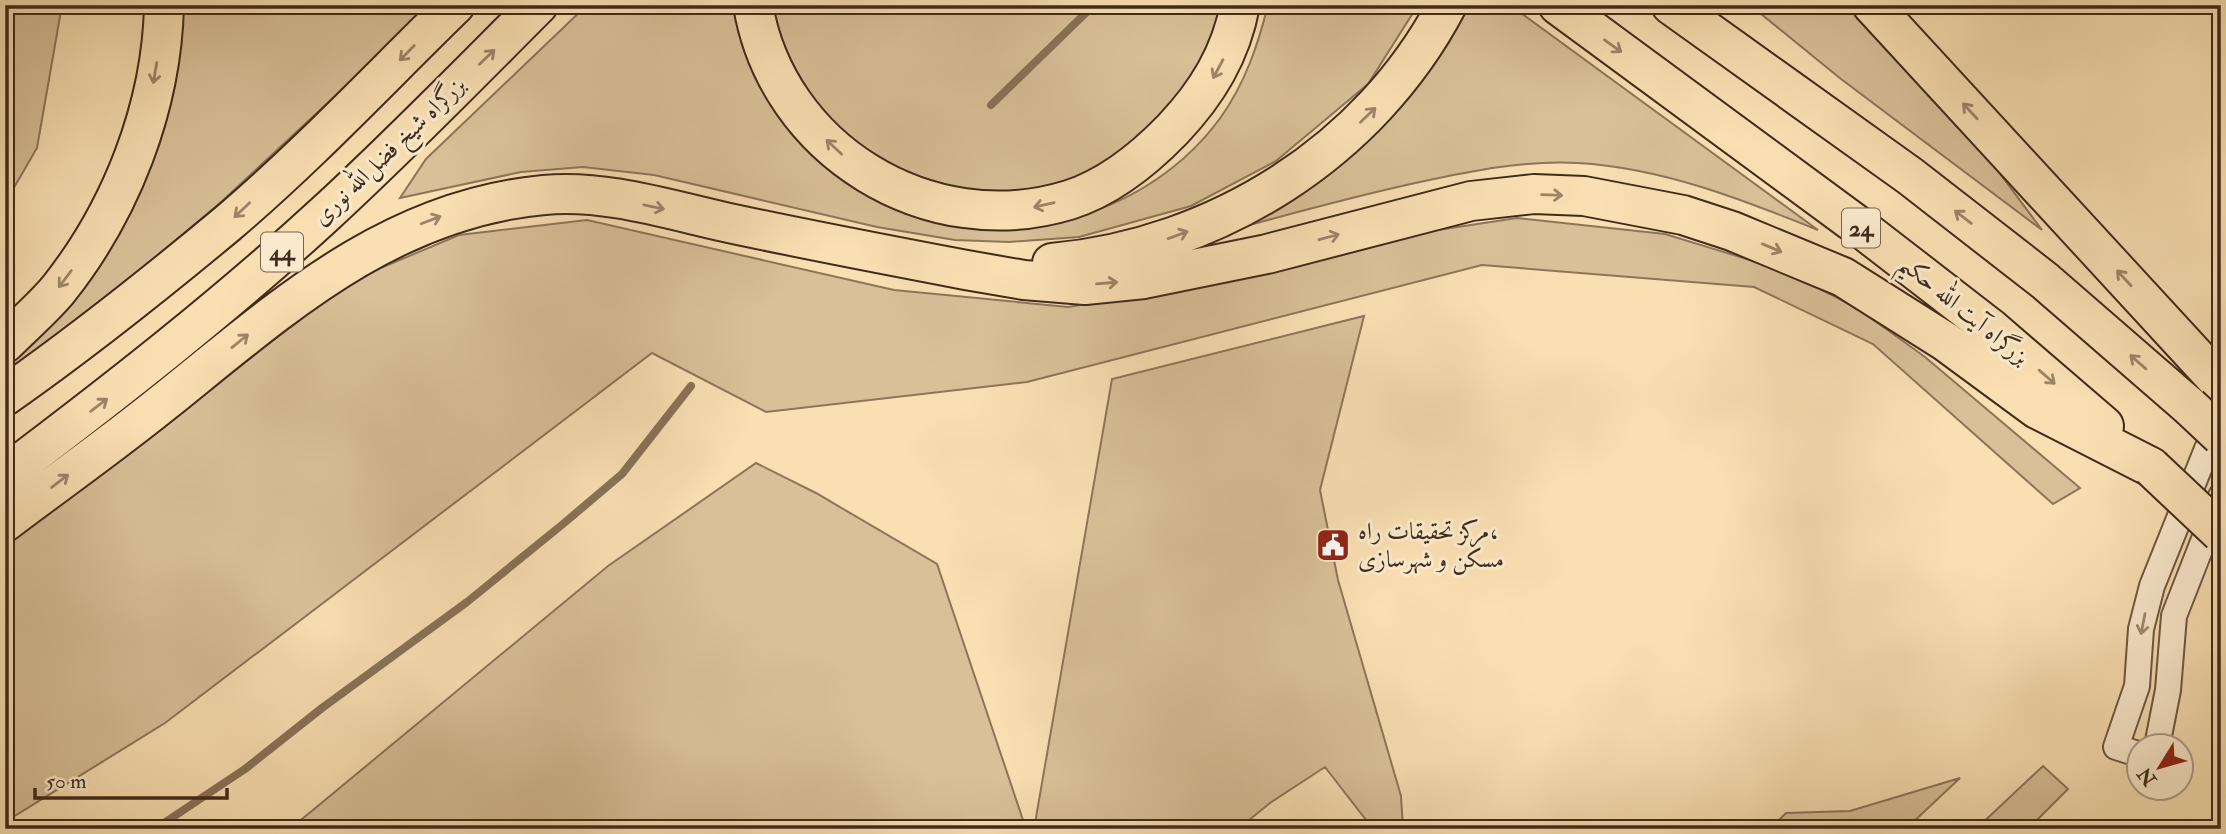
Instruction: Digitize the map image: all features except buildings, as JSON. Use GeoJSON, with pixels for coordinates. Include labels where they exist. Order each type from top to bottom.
{"type":"FeatureCollection","features":[{"type":"Feature","properties":{"kind":"highway"},"geometry":{"type":"LineString","coordinates":[[5,343],[56,292],[108,215],[140,134],[155,77],[164,5]]}},
{"type":"Feature","properties":{"kind":"highway","name":"44"},"geometry":{"type":"LineString","coordinates":[[5,396],[74,347],[230,222],[367,94],[455,5]]}},
{"type":"Feature","properties":{"kind":"highway","name":"بزرگراه شیخ فضل‌الله نوری"},"geometry":{"type":"LineString","coordinates":[[5,475],[112,395],[260,272],[327,212],[538,5]]}},
{"type":"Feature","properties":{"kind":"highway"},"geometry":{"type":"LineString","coordinates":[[753,5],[756,25],[774,71],[799,112],[850,162],[889,187],[942,205],[986,211],[1028,209],[1069,199],[1108,183],[1150,153],[1208,88],[1227,52],[1240,5]]}},
{"type":"Feature","properties":{"kind":"highway"},"geometry":{"type":"LineString","coordinates":[[966,270],[1106,256],[1155,244],[1201,227],[1251,202],[1323,155],[1382,101],[1418,55],[1447,5]]}},
{"type":"Feature","properties":{"kind":"highway","name":"بزرگراه آیت الله حکیم"},"geometry":{"type":"LineString","coordinates":[[1558,5],[1968,310],[2151,467],[2221,533]]}},
{"type":"Feature","properties":{"kind":"highway"},"geometry":{"type":"LineString","coordinates":[[1671,5],[1910,176]]}},
{"type":"Feature","properties":{"kind":"highway"},"geometry":{"type":"LineString","coordinates":[[1702,5],[1910,176],[2045,281],[2205,416],[2221,436]]}},
{"type":"Feature","properties":{"kind":"highway"},"geometry":{"type":"LineString","coordinates":[[1872,5],[2212,374]]}},
{"type":"Feature","properties":{"kind":"highway"},"geometry":{"type":"LineString","coordinates":[[5,522],[133,427],[272,316],[357,256],[450,213],[545,195],[616,198],[966,270],[1024,280],[1085,285],[1144,279],[1267,254],[1471,201],[1534,194],[1609,200],[1683,215],[1731,231],[1843,277],[1946,341],[2037,409],[2151,467]]}},
{"type":"Feature","properties":{"kind":"street"},"geometry":{"type":"LineString","coordinates":[[2124,750],[2116,747],[2137,686],[2141,629],[2152,586],[2207,449],[2205,416]]}},
{"type":"Feature","properties":{"kind":"street"},"geometry":{"type":"LineString","coordinates":[[2160,732],[2168,690],[2174,616],[2221,496]]}},
{"type":"Feature","properties":{"kind":"street"},"geometry":{"type":"LineString","coordinates":[[2137,686],[2168,690]]}},
{"type":"Feature","properties":{"kind":"shaded area"},"geometry":{"type":"Polygon","coordinates":[[[5,5],[62,5],[37,148],[5,203],[5,5]]]}},
{"type":"Feature","properties":{"kind":"shaded area"},"geometry":{"type":"Polygon","coordinates":[[[178,5],[433,5],[219,204],[127,282],[5,376],[5,363],[47,323],[178,5]]]}},
{"type":"Feature","properties":{"kind":"shaded area"},"geometry":{"type":"Polygon","coordinates":[[[587,5],[742,5],[745,24],[902,209],[945,222],[989,227],[1033,226],[1077,217],[1118,201],[1157,179],[1192,151],[1230,104],[1250,63],[1268,5],[1418,5],[1368,84],[1276,161],[1191,206],[1079,237],[1009,242],[955,240],[877,227],[654,175],[583,167],[521,172],[400,198],[426,159],[587,5]]]}},
{"type":"Feature","properties":{"kind":"shaded area"},"geometry":{"type":"Polygon","coordinates":[[[765,5],[1222,5],[1220,18],[1193,81],[1152,133],[1058,190],[950,195],[858,151],[785,65],[765,5]]]}},
{"type":"Feature","properties":{"kind":"shaded area"},"geometry":{"type":"Polygon","coordinates":[[[1456,5],[1510,5],[1818,230],[1730,196],[1671,178],[1609,166],[1538,163],[1498,167],[1392,188],[1198,239],[1234,222],[1456,5]]]}},
{"type":"Feature","properties":{"kind":"shaded area"},"geometry":{"type":"Polygon","coordinates":[[[1750,5],[1848,5],[1992,163],[2042,230],[1841,79],[1750,5]]]}},
{"type":"Feature","properties":{"kind":"shaded area"},"geometry":{"type":"Polygon","coordinates":[[[1517,218],[1665,234],[1786,271],[1857,308],[1925,357],[2080,488],[2053,504],[1873,344],[1754,287],[1482,265],[1027,382],[766,412],[652,353],[165,723],[5,822],[5,547],[350,281],[459,235],[587,220],[894,290],[1068,307],[1235,280],[1358,242],[1517,218]]]}},
{"type":"Feature","properties":{"kind":"shaded area"},"geometry":{"type":"Polygon","coordinates":[[[1364,316],[1320,490],[1338,580],[1401,796],[1403,829],[1373,829],[1325,767],[1270,803],[1238,829],[1034,829],[1112,379],[1364,316]]]}},
{"type":"Feature","properties":{"kind":"shaded area"},"geometry":{"type":"Polygon","coordinates":[[[756,463],[816,493],[937,564],[1026,829],[290,829],[608,566],[756,463]]]}},
{"type":"Feature","properties":{"kind":"shaded area"},"geometry":{"type":"Polygon","coordinates":[[[2043,766],[2068,789],[2028,829],[1976,829],[2043,766]]]}},
{"type":"Feature","properties":{"kind":"shaded area"},"geometry":{"type":"Polygon","coordinates":[[[1960,778],[1911,824],[1915,829],[1770,829],[1786,813],[1850,811],[1960,778]]]}},
{"type":"Feature","properties":{"kind":"waterway"},"geometry":{"type":"LineString","coordinates":[[991,105],[1094,5]]}},
{"type":"Feature","properties":{"kind":"waterway"},"geometry":{"type":"LineString","coordinates":[[155,829],[245,769],[322,708],[467,602],[563,524],[622,474],[691,386]]}},
{"type":"Feature","properties":{"kind":"place","name":"مرکز تحقیقات راه، مسکن و شهرسازی"},"geometry":{"type":"Point","coordinates":[1333,545]}}]}
